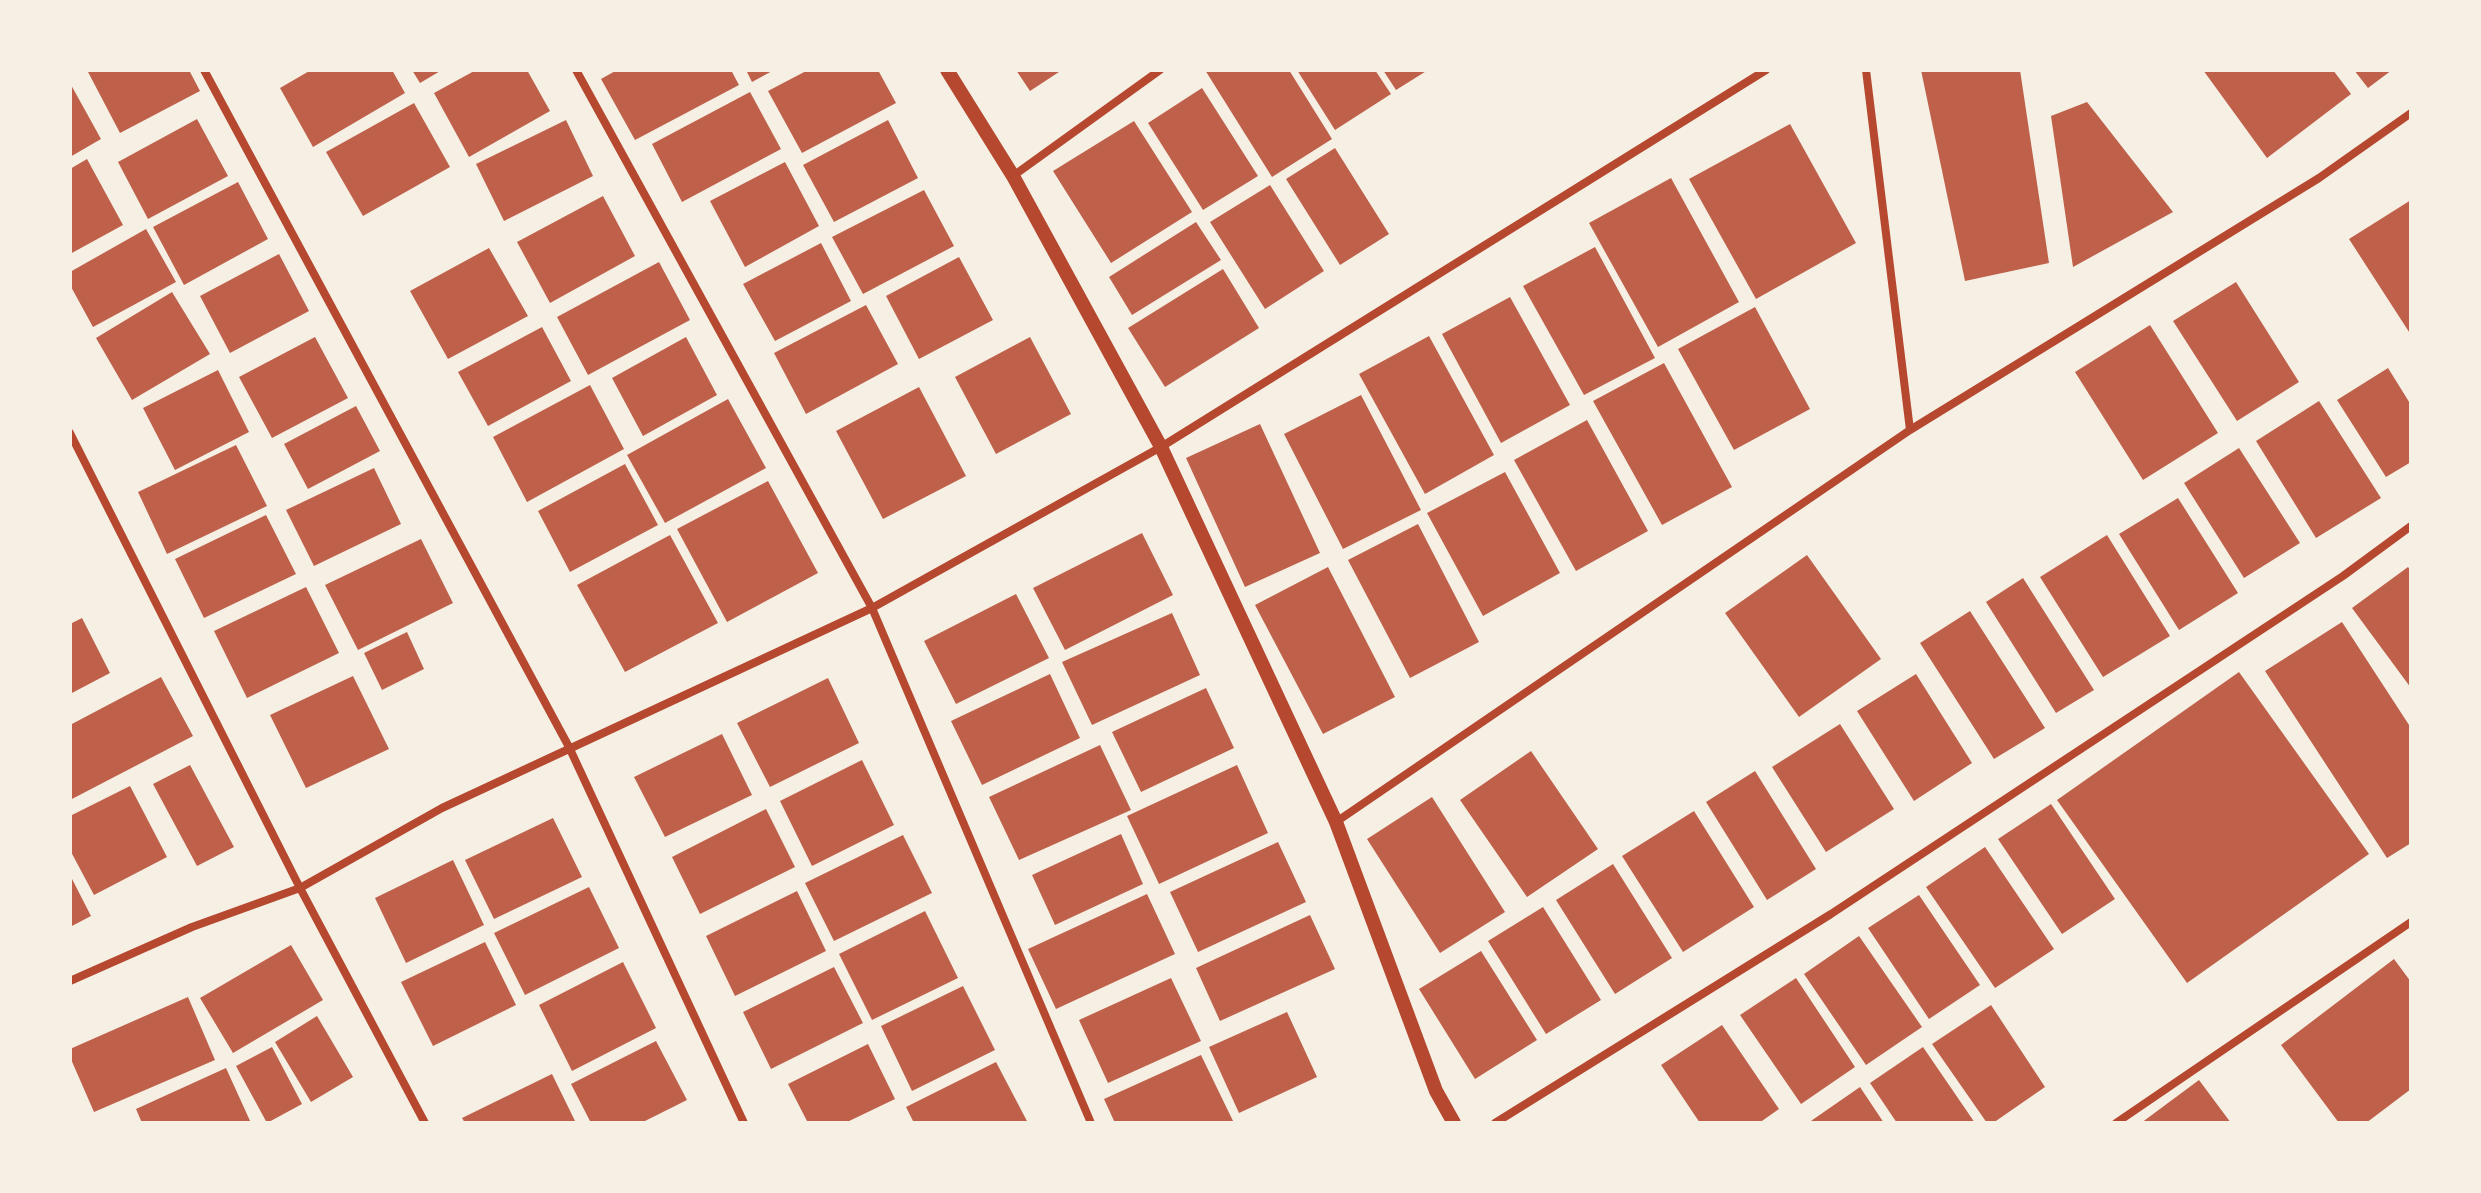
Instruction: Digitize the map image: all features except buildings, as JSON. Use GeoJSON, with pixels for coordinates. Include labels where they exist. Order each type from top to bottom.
{"type":"FeatureCollection","features":[{"type":"Feature","properties":{"kind":"street"},"geometry":{"type":"LineString","coordinates":[[204,70],[569,747],[744,1123]]}},
{"type":"Feature","properties":{"kind":"street"},"geometry":{"type":"LineString","coordinates":[[576,70],[872,608],[1091,1123]]}},
{"type":"Feature","properties":{"kind":"street"},"geometry":{"type":"LineString","coordinates":[[947,70],[1013,176],[1161,447],[1336,822],[1436,1091],[1454,1123]]}},
{"type":"Feature","properties":{"kind":"street"},"geometry":{"type":"LineString","coordinates":[[1013,176],[1160,70]]}},
{"type":"Feature","properties":{"kind":"street"},"geometry":{"type":"LineString","coordinates":[[70,981],[192,927],[300,888],[442,808],[872,608],[1161,447],[1766,70]]}},
{"type":"Feature","properties":{"kind":"street"},"geometry":{"type":"LineString","coordinates":[[1866,70],[1910,430]]}},
{"type":"Feature","properties":{"kind":"street"},"geometry":{"type":"LineString","coordinates":[[1336,822],[1910,430],[2319,178],[2411,113]]}},
{"type":"Feature","properties":{"kind":"street"},"geometry":{"type":"LineString","coordinates":[[70,433],[300,888],[425,1123]]}},
{"type":"Feature","properties":{"kind":"street"},"geometry":{"type":"LineString","coordinates":[[1495,1123],[1831,914],[2343,576],[2411,526]]}},
{"type":"Feature","properties":{"kind":"street"},"geometry":{"type":"LineString","coordinates":[[2116,1123],[2411,922]]}}]}
